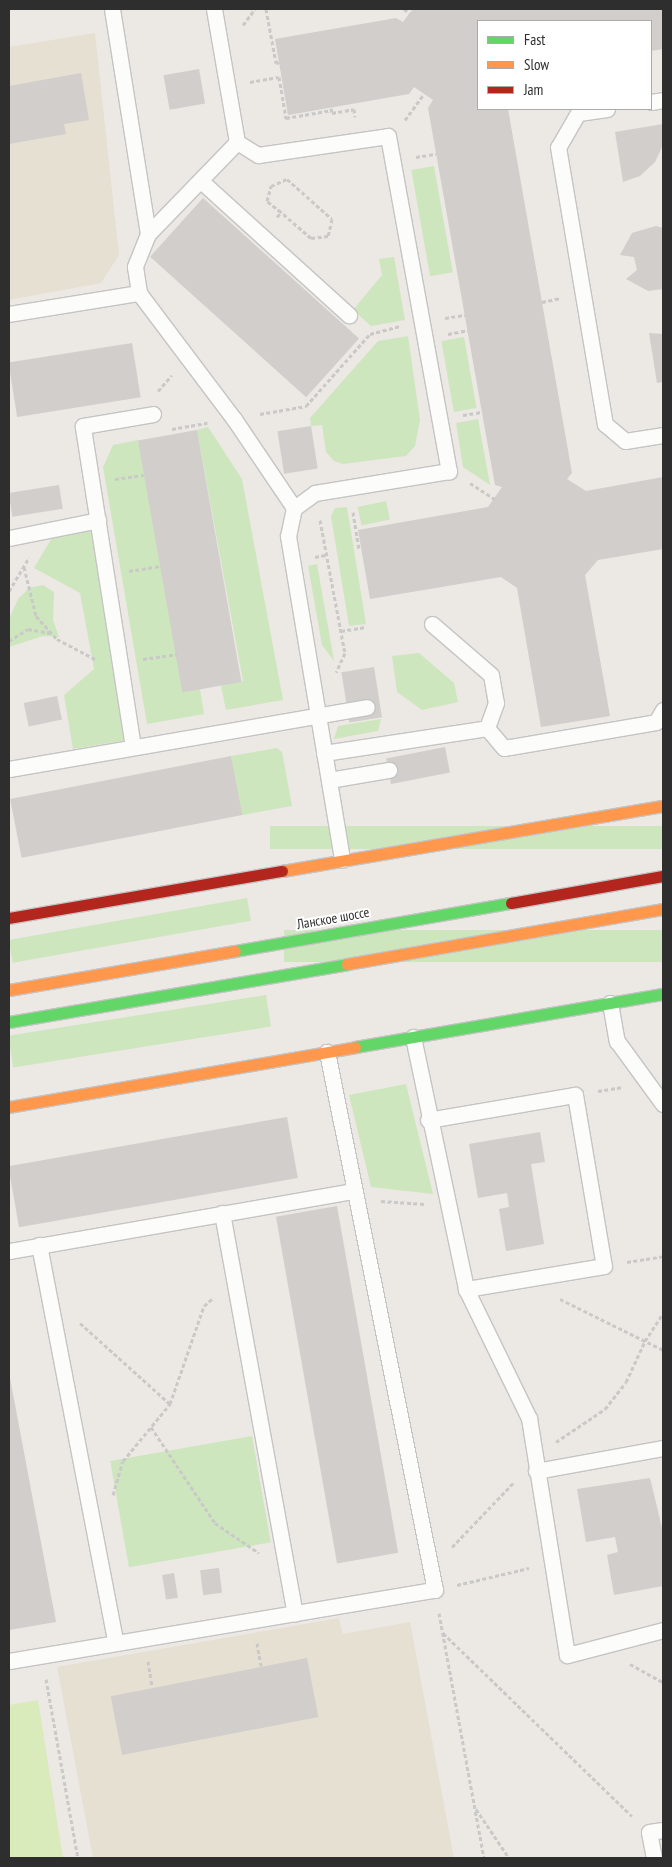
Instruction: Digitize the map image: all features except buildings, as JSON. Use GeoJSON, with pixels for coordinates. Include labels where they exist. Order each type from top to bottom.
{"type":"FeatureCollection","features":[{"type":"Feature","properties":{"kind":"street"},"geometry":{"type":"LineString","coordinates":[[9,918],[663,806]]}},
{"type":"Feature","properties":{"kind":"street","name":"Ланское шоссе"},"geometry":{"type":"LineString","coordinates":[[9,990],[663,876]]}},
{"type":"Feature","properties":{"kind":"street"},"geometry":{"type":"LineString","coordinates":[[9,1022],[663,909]]}},
{"type":"Feature","properties":{"kind":"street"},"geometry":{"type":"LineString","coordinates":[[9,1107],[663,994]]}},
{"type":"Feature","properties":{"kind":"lane"},"geometry":{"type":"LineString","coordinates":[[112,9],[148,234]]}},
{"type":"Feature","properties":{"kind":"lane"},"geometry":{"type":"LineString","coordinates":[[214,9],[237,142],[258,155],[388,136],[449,471],[314,493],[294,508],[288,536],[342,860]]}},
{"type":"Feature","properties":{"kind":"lane"},"geometry":{"type":"LineString","coordinates":[[600,110],[578,113],[558,146],[605,424],[625,441],[663,435]]}},
{"type":"Feature","properties":{"kind":"lane"},"geometry":{"type":"LineString","coordinates":[[237,142],[148,234],[135,267],[139,293],[234,419],[294,508]]}},
{"type":"Feature","properties":{"kind":"lane"},"geometry":{"type":"LineString","coordinates":[[201,181],[349,315]]}},
{"type":"Feature","properties":{"kind":"lane"},"geometry":{"type":"LineString","coordinates":[[9,314],[139,293]]}},
{"type":"Feature","properties":{"kind":"lane"},"geometry":{"type":"LineString","coordinates":[[133,747],[83,426],[154,414]]}},
{"type":"Feature","properties":{"kind":"lane"},"geometry":{"type":"LineString","coordinates":[[9,538],[98,520]]}},
{"type":"Feature","properties":{"kind":"lane"},"geometry":{"type":"LineString","coordinates":[[432,624],[490,675],[496,703],[487,728]]}},
{"type":"Feature","properties":{"kind":"lane"},"geometry":{"type":"LineString","coordinates":[[9,769],[366,707]]}},
{"type":"Feature","properties":{"kind":"lane"},"geometry":{"type":"LineString","coordinates":[[487,728],[504,748],[656,722],[663,710]]}},
{"type":"Feature","properties":{"kind":"lane"},"geometry":{"type":"LineString","coordinates":[[324,753],[487,728]]}},
{"type":"Feature","properties":{"kind":"lane"},"geometry":{"type":"LineString","coordinates":[[329,780],[389,770]]}},
{"type":"Feature","properties":{"kind":"lane"},"geometry":{"type":"LineString","coordinates":[[610,1003],[618,1041],[663,1104]]}},
{"type":"Feature","properties":{"kind":"lane"},"geometry":{"type":"LineString","coordinates":[[413,1037],[428,1120],[466,1289],[529,1418],[567,1655],[663,1630]]}},
{"type":"Feature","properties":{"kind":"lane"},"geometry":{"type":"LineString","coordinates":[[9,1661],[294,1613],[314,1616],[435,1590],[352,1191],[327,1052]]}},
{"type":"Feature","properties":{"kind":"lane"},"geometry":{"type":"LineString","coordinates":[[428,1120],[575,1095],[604,1266],[466,1289]]}},
{"type":"Feature","properties":{"kind":"lane"},"geometry":{"type":"LineString","coordinates":[[9,1251],[352,1191]]}},
{"type":"Feature","properties":{"kind":"lane"},"geometry":{"type":"LineString","coordinates":[[222,1213],[294,1613]]}},
{"type":"Feature","properties":{"kind":"lane"},"geometry":{"type":"LineString","coordinates":[[39,1245],[116,1643]]}},
{"type":"Feature","properties":{"kind":"lane"},"geometry":{"type":"LineString","coordinates":[[535,1464],[663,1448]]}},
{"type":"Feature","properties":{"kind":"lane"},"geometry":{"type":"LineString","coordinates":[[654,1858],[656,1831]]}},
{"type":"Feature","properties":{"kind":"path"},"geometry":{"type":"LineString","coordinates":[[242,28],[247,15],[255,9]]}},
{"type":"Feature","properties":{"kind":"path"},"geometry":{"type":"LineString","coordinates":[[266,9],[276,63],[279,62]]}},
{"type":"Feature","properties":{"kind":"path"},"geometry":{"type":"LineString","coordinates":[[404,9],[410,13]]}},
{"type":"Feature","properties":{"kind":"path"},"geometry":{"type":"LineString","coordinates":[[249,75],[250,85]]}},
{"type":"Feature","properties":{"kind":"path"},"geometry":{"type":"LineString","coordinates":[[279,77],[286,118],[331,109],[332,113],[354,109]]}},
{"type":"Feature","properties":{"kind":"path"},"geometry":{"type":"LineString","coordinates":[[406,119],[424,94]]}},
{"type":"Feature","properties":{"kind":"path"},"geometry":{"type":"LineString","coordinates":[[287,178],[332,219],[328,236],[311,238],[281,212],[267,200],[271,186],[287,178]]}},
{"type":"Feature","properties":{"kind":"path"},"geometry":{"type":"LineString","coordinates":[[261,235],[281,212]]}},
{"type":"Feature","properties":{"kind":"path"},"geometry":{"type":"LineString","coordinates":[[266,413],[306,406],[370,334],[406,325]]}},
{"type":"Feature","properties":{"kind":"path"},"geometry":{"type":"LineString","coordinates":[[443,335],[468,330]]}},
{"type":"Feature","properties":{"kind":"path"},"geometry":{"type":"LineString","coordinates":[[187,358],[151,399],[156,432],[234,419]]}},
{"type":"Feature","properties":{"kind":"path"},"geometry":{"type":"LineString","coordinates":[[467,481],[495,499]]}},
{"type":"Feature","properties":{"kind":"path"},"geometry":{"type":"LineString","coordinates":[[351,502],[359,550]]}},
{"type":"Feature","properties":{"kind":"path"},"geometry":{"type":"LineString","coordinates":[[318,509],[345,653],[332,681]]}},
{"type":"Feature","properties":{"kind":"path"},"geometry":{"type":"LineString","coordinates":[[106,574],[161,566]]}},
{"type":"Feature","properties":{"kind":"path"},"geometry":{"type":"LineString","coordinates":[[24,567],[36,616],[51,633]]}},
{"type":"Feature","properties":{"kind":"path"},"geometry":{"type":"LineString","coordinates":[[341,631],[366,627]]}},
{"type":"Feature","properties":{"kind":"path"},"geometry":{"type":"LineString","coordinates":[[9,641],[28,629],[51,633],[121,668],[177,654]]}},
{"type":"Feature","properties":{"kind":"path"},"geometry":{"type":"LineString","coordinates":[[352,1191],[374,1201],[448,1206]]}},
{"type":"Feature","properties":{"kind":"path"},"geometry":{"type":"LineString","coordinates":[[604,1266],[663,1256]]}},
{"type":"Feature","properties":{"kind":"path"},"geometry":{"type":"LineString","coordinates":[[110,1505],[122,1460],[170,1404],[204,1306],[235,1279]]}},
{"type":"Feature","properties":{"kind":"path"},"geometry":{"type":"LineString","coordinates":[[50,1296],[170,1404]]}},
{"type":"Feature","properties":{"kind":"path"},"geometry":{"type":"LineString","coordinates":[[556,1297],[663,1350]]}},
{"type":"Feature","properties":{"kind":"path"},"geometry":{"type":"LineString","coordinates":[[431,1569],[523,1474],[605,1409],[626,1382],[645,1340],[663,1313]]}},
{"type":"Feature","properties":{"kind":"path"},"geometry":{"type":"LineString","coordinates":[[151,1426],[216,1523],[286,1571]]}},
{"type":"Feature","properties":{"kind":"path"},"geometry":{"type":"LineString","coordinates":[[484,1858],[435,1590],[551,1563]]}},
{"type":"Feature","properties":{"kind":"path"},"geometry":{"type":"LineString","coordinates":[[442,1632],[656,1831]]}},
{"type":"Feature","properties":{"kind":"path"},"geometry":{"type":"LineString","coordinates":[[42,1656],[78,1858]]}},
{"type":"Feature","properties":{"kind":"path"},"geometry":{"type":"LineString","coordinates":[[474,1806],[509,1858]]}},
{"type":"Feature","properties":{"kind":"shaded area"},"geometry":{"type":"Polygon","coordinates":[[[95,33],[119,255],[101,283],[9,300],[9,47],[95,33]]]}},
{"type":"Feature","properties":{"kind":"shaded area"},"geometry":{"type":"Polygon","coordinates":[[[339,1618],[343,1634],[410,1622],[454,1858],[93,1858],[57,1667],[339,1618]]]}},
{"type":"Feature","properties":{"kind":"green space"},"geometry":{"type":"Polygon","coordinates":[[[434,166],[453,272],[430,276],[411,170],[434,166]]]}},
{"type":"Feature","properties":{"kind":"green space"},"geometry":{"type":"Polygon","coordinates":[[[394,257],[405,320],[371,326],[353,310],[382,275],[379,259],[394,257]]]}},
{"type":"Feature","properties":{"kind":"green space"},"geometry":{"type":"Polygon","coordinates":[[[408,336],[420,420],[415,446],[406,456],[343,464],[334,461],[326,452],[322,425],[311,426],[310,418],[378,341],[408,336]]]}},
{"type":"Feature","properties":{"kind":"green space"},"geometry":{"type":"Polygon","coordinates":[[[464,337],[477,408],[454,412],[441,341],[464,337]]]}},
{"type":"Feature","properties":{"kind":"green space"},"geometry":{"type":"Polygon","coordinates":[[[478,419],[490,485],[463,467],[456,423],[478,419]]]}},
{"type":"Feature","properties":{"kind":"green space"},"geometry":{"type":"Polygon","coordinates":[[[208,427],[242,479],[283,700],[226,710],[221,686],[243,681],[197,430],[208,427]]]}},
{"type":"Feature","properties":{"kind":"green space"},"geometry":{"type":"Polygon","coordinates":[[[138,440],[184,692],[200,689],[204,714],[147,724],[103,467],[113,445],[138,440]]]}},
{"type":"Feature","properties":{"kind":"green space"},"geometry":{"type":"Polygon","coordinates":[[[386,501],[390,520],[362,526],[358,507],[386,501]]]}},
{"type":"Feature","properties":{"kind":"green space"},"geometry":{"type":"Polygon","coordinates":[[[347,507],[366,624],[349,626],[331,516],[335,508],[347,507]]]}},
{"type":"Feature","properties":{"kind":"green space"},"geometry":{"type":"Polygon","coordinates":[[[94,530],[127,740],[73,749],[64,695],[94,669],[80,593],[34,568],[53,536],[94,530]]]}},
{"type":"Feature","properties":{"kind":"green space"},"geometry":{"type":"Polygon","coordinates":[[[317,564],[334,661],[322,645],[308,566],[317,564]]]}},
{"type":"Feature","properties":{"kind":"green space"},"geometry":{"type":"Polygon","coordinates":[[[43,585],[54,592],[53,620],[59,637],[43,636],[9,647],[9,619],[18,599],[29,588],[43,585]]]}},
{"type":"Feature","properties":{"kind":"green space"},"geometry":{"type":"Polygon","coordinates":[[[419,653],[454,683],[458,702],[422,710],[397,692],[392,656],[419,653]]]}},
{"type":"Feature","properties":{"kind":"green space"},"geometry":{"type":"Polygon","coordinates":[[[381,719],[378,731],[334,739],[338,726],[381,719]]]}},
{"type":"Feature","properties":{"kind":"green space"},"geometry":{"type":"Polygon","coordinates":[[[277,748],[282,752],[292,806],[242,815],[231,756],[277,748]]]}},
{"type":"Feature","properties":{"kind":"green space"},"geometry":{"type":"Polygon","coordinates":[[[270,826],[663,826],[663,849],[270,849],[270,826]]]}},
{"type":"Feature","properties":{"kind":"green space"},"geometry":{"type":"Polygon","coordinates":[[[247,898],[251,921],[13,963],[9,940],[247,898]]]}},
{"type":"Feature","properties":{"kind":"green space"},"geometry":{"type":"Polygon","coordinates":[[[284,930],[663,930],[663,962],[284,962],[284,930]]]}},
{"type":"Feature","properties":{"kind":"green space"},"geometry":{"type":"Polygon","coordinates":[[[266,995],[271,1027],[13,1067],[9,1036],[266,995]]]}},
{"type":"Feature","properties":{"kind":"green space"},"geometry":{"type":"Polygon","coordinates":[[[406,1084],[433,1194],[371,1187],[349,1095],[406,1084]]]}},
{"type":"Feature","properties":{"kind":"green space"},"geometry":{"type":"Polygon","coordinates":[[[252,1436],[271,1542],[129,1567],[110,1461],[252,1436]]]}},
{"type":"Feature","properties":{"kind":"green space"},"geometry":{"type":"Polygon","coordinates":[[[38,1700],[63,1858],[9,1858],[9,1705],[38,1700]]]}},
{"type":"Feature","properties":{"kind":"traffic: fast"},"geometry":{"type":"LineString","coordinates":[[235,951],[511,903]]}},
{"type":"Feature","properties":{"kind":"traffic: fast"},"geometry":{"type":"LineString","coordinates":[[9,1022],[347,964]]}},
{"type":"Feature","properties":{"kind":"traffic: fast"},"geometry":{"type":"LineString","coordinates":[[355,1047],[663,994]]}},
{"type":"Feature","properties":{"kind":"traffic: slow"},"geometry":{"type":"LineString","coordinates":[[282,871],[663,806]]}},
{"type":"Feature","properties":{"kind":"traffic: slow"},"geometry":{"type":"LineString","coordinates":[[347,964],[663,909]]}},
{"type":"Feature","properties":{"kind":"traffic: slow"},"geometry":{"type":"LineString","coordinates":[[9,990],[235,951]]}},
{"type":"Feature","properties":{"kind":"traffic: slow"},"geometry":{"type":"LineString","coordinates":[[9,1107],[355,1047]]}},
{"type":"Feature","properties":{"kind":"traffic: jam"},"geometry":{"type":"LineString","coordinates":[[9,918],[282,871]]}},
{"type":"Feature","properties":{"kind":"traffic: jam"},"geometry":{"type":"LineString","coordinates":[[511,903],[663,876]]}}]}
